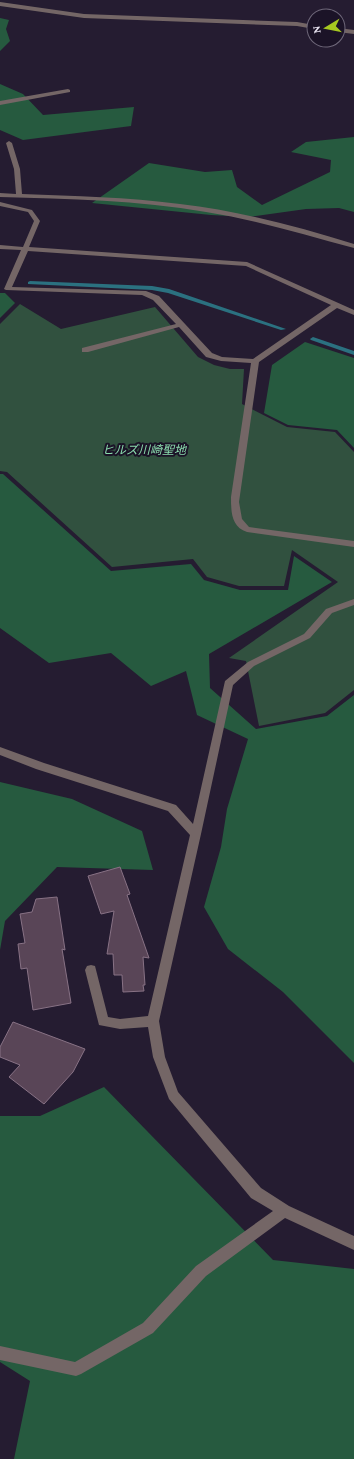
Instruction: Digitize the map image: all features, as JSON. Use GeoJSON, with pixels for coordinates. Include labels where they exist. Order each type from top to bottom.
{"type":"FeatureCollection","features":[{"type":"Feature","properties":{"kind":"street"},"geometry":{"type":"LineString","coordinates":[[0,4],[84,16],[306,26]]}},
{"type":"Feature","properties":{"kind":"street"},"geometry":{"type":"LineString","coordinates":[[0,103],[68,91]]}},
{"type":"Feature","properties":{"kind":"street"},"geometry":{"type":"LineString","coordinates":[[9,143],[17,169],[19,195]]}},
{"type":"Feature","properties":{"kind":"street"},"geometry":{"type":"LineString","coordinates":[[0,195],[118,200],[186,207],[302,231],[354,246]]}},
{"type":"Feature","properties":{"kind":"street"},"geometry":{"type":"LineString","coordinates":[[0,204],[30,211],[37,221],[8,289],[143,293],[156,298],[209,354],[221,359],[255,361],[336,305]]}},
{"type":"Feature","properties":{"kind":"street"},"geometry":{"type":"LineString","coordinates":[[0,247],[247,264],[354,313]]}},
{"type":"Feature","properties":{"kind":"street"},"geometry":{"type":"LineString","coordinates":[[85,350],[180,325]]}},
{"type":"Feature","properties":{"kind":"street"},"geometry":{"type":"LineString","coordinates":[[255,361],[235,497],[235,516],[239,525],[247,529],[354,544]]}},
{"type":"Feature","properties":{"kind":"street"},"geometry":{"type":"LineString","coordinates":[[354,602],[329,611],[307,636],[251,664],[228,683],[196,834],[153,1021],[160,1057],[173,1095],[256,1193],[284,1211],[354,1243]]}},
{"type":"Feature","properties":{"kind":"street"},"geometry":{"type":"LineString","coordinates":[[0,751],[40,766],[172,808],[196,834]]}},
{"type":"Feature","properties":{"kind":"street"},"geometry":{"type":"LineString","coordinates":[[91,970],[103,1021],[120,1024],[153,1021]]}},
{"type":"Feature","properties":{"kind":"street"},"geometry":{"type":"LineString","coordinates":[[0,1353],[76,1369],[148,1328],[201,1271],[284,1211]]}},
{"type":"Feature","properties":{"kind":"green space"},"geometry":{"type":"Polygon","coordinates":[[[0,18],[9,20],[6,29],[10,41],[0,51],[0,18]]]}},
{"type":"Feature","properties":{"kind":"green space"},"geometry":{"type":"Polygon","coordinates":[[[0,84],[23,94],[43,115],[134,107],[131,126],[23,140],[0,130],[0,84]]]}},
{"type":"Feature","properties":{"kind":"green space"},"geometry":{"type":"Polygon","coordinates":[[[354,137],[354,212],[339,208],[306,209],[249,217],[211,215],[92,203],[149,163],[205,172],[232,170],[237,187],[262,205],[330,172],[331,160],[291,152],[306,142],[354,137]]]}},
{"type":"Feature","properties":{"kind":"green space"},"geometry":{"type":"Polygon","coordinates":[[[0,293],[5,293],[15,303],[0,318],[0,293]]]}},
{"type":"Feature","properties":{"kind":"green space","name":"ヒルズ川崎聖地"},"geometry":{"type":"Polygon","coordinates":[[[20,304],[61,329],[155,307],[198,357],[214,365],[230,369],[244,369],[242,404],[287,427],[335,432],[354,452],[354,690],[325,713],[259,726],[246,661],[229,658],[338,582],[292,550],[284,586],[239,586],[207,577],[193,559],[112,567],[7,472],[0,471],[0,324],[20,304]]]}},
{"type":"Feature","properties":{"kind":"green space"},"geometry":{"type":"Polygon","coordinates":[[[305,342],[354,358],[354,448],[337,430],[288,425],[264,413],[272,365],[305,342]]]}},
{"type":"Feature","properties":{"kind":"green space"},"geometry":{"type":"Polygon","coordinates":[[[0,474],[3,474],[111,571],[191,564],[204,580],[240,590],[288,590],[294,556],[332,582],[209,654],[210,688],[256,729],[327,716],[354,695],[354,1063],[283,992],[228,949],[204,907],[221,847],[227,809],[248,739],[197,715],[186,671],[151,686],[111,653],[49,663],[0,628],[0,474]]]}},
{"type":"Feature","properties":{"kind":"green space"},"geometry":{"type":"Polygon","coordinates":[[[0,782],[72,799],[142,831],[153,870],[57,867],[5,921],[0,950],[0,782]]]}},
{"type":"Feature","properties":{"kind":"green space"},"geometry":{"type":"Polygon","coordinates":[[[104,1087],[273,1260],[354,1269],[354,1459],[14,1459],[30,1381],[0,1362],[0,1116],[40,1116],[104,1087]]]}},
{"type":"Feature","properties":{"kind":"building"},"geometry":{"type":"Polygon","coordinates":[[[120,867],[130,894],[127,895],[149,958],[143,957],[144,991],[123,992],[122,975],[114,975],[113,954],[107,954],[114,911],[101,914],[88,876],[120,867]]]}},
{"type":"Feature","properties":{"kind":"building"},"geometry":{"type":"Polygon","coordinates":[[[57,897],[65,950],[62,949],[71,1003],[33,1010],[27,968],[21,969],[18,944],[25,943],[20,914],[32,912],[36,899],[57,897]]]}},
{"type":"Feature","properties":{"kind":"building"},"geometry":{"type":"Polygon","coordinates":[[[13,1022],[85,1049],[73,1072],[44,1104],[9,1077],[20,1065],[0,1057],[0,1047],[13,1022]]]}},
{"type":"Feature","properties":{"kind":"waterway"},"geometry":{"type":"LineString","coordinates":[[30,283],[152,288],[169,291],[283,329]]}},
{"type":"Feature","properties":{"kind":"waterway"},"geometry":{"type":"LineString","coordinates":[[313,339],[354,353]]}}]}
